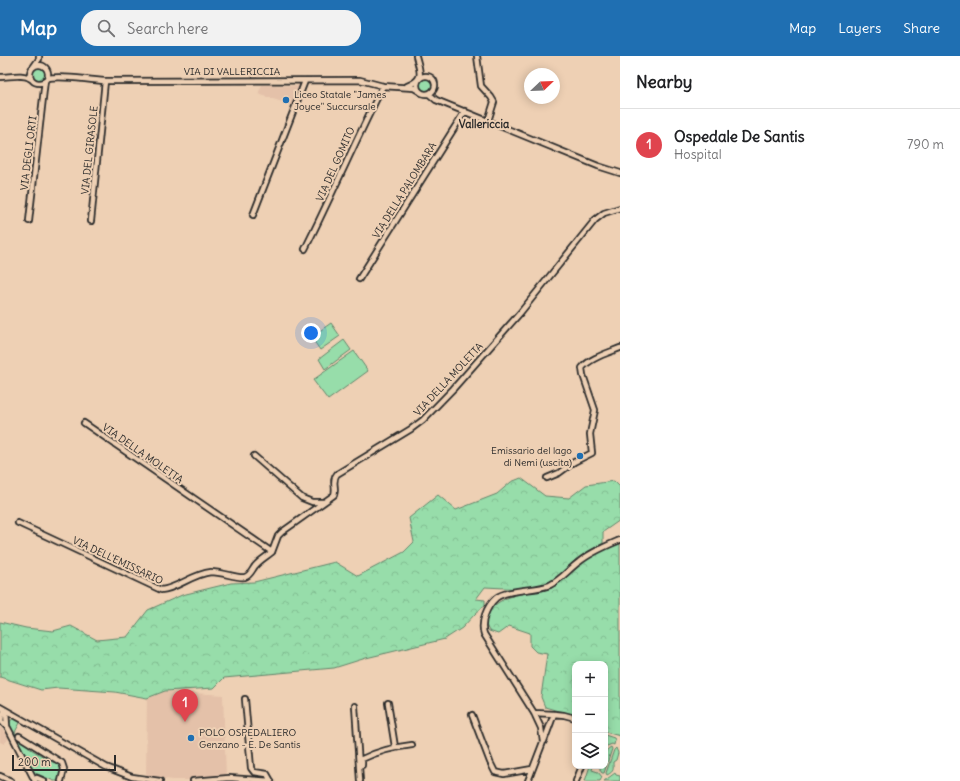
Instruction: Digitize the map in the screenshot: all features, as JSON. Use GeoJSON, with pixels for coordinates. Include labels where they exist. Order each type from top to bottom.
{"type":"FeatureCollection","features":[{"type":"Feature","properties":{"kind":"street"},"geometry":{"type":"LineString","coordinates":[[416,56],[420,69],[417,86],[419,91]]}},
{"type":"Feature","properties":{"kind":"street"},"geometry":{"type":"LineString","coordinates":[[477,56],[481,86],[494,102],[488,121]]}},
{"type":"Feature","properties":{"kind":"street"},"geometry":{"type":"LineString","coordinates":[[39,57],[43,66],[47,70],[46,79]]}},
{"type":"Feature","properties":{"kind":"street"},"geometry":{"type":"LineString","coordinates":[[20,76],[31,70],[39,57]]}},
{"type":"Feature","properties":{"kind":"street"},"geometry":{"type":"LineString","coordinates":[[34,66],[43,66]]}},
{"type":"Feature","properties":{"kind":"street"},"geometry":{"type":"LineString","coordinates":[[420,69],[434,82],[435,85],[433,90],[429,94]]}},
{"type":"Feature","properties":{"kind":"street"},"geometry":{"type":"LineString","coordinates":[[31,70],[32,79]]}},
{"type":"Feature","properties":{"kind":"street","name":"VIA DI VALLERICCIA"},"geometry":{"type":"LineString","coordinates":[[47,70],[59,76],[105,81],[360,80],[383,86],[414,88],[424,94],[429,94],[439,101],[598,166],[620,173]]}},
{"type":"Feature","properties":{"kind":"street"},"geometry":{"type":"LineString","coordinates":[[0,78],[20,76],[29,77],[42,85]]}},
{"type":"Feature","properties":{"kind":"street","name":"VIA DI VALLERICCIA"},"geometry":{"type":"LineString","coordinates":[[46,79],[59,76]]}},
{"type":"Feature","properties":{"kind":"street"},"geometry":{"type":"LineString","coordinates":[[406,87],[423,77],[429,77]]}},
{"type":"Feature","properties":{"kind":"street","name":"VIA DEGLI ORTI"},"geometry":{"type":"LineString","coordinates":[[29,221],[45,89],[42,85],[46,79]]}},
{"type":"Feature","properties":{"kind":"street","name":"VIA DEL GIRASOLE"},"geometry":{"type":"LineString","coordinates":[[90,220],[105,81]]}},
{"type":"Feature","properties":{"kind":"street"},"geometry":{"type":"LineString","coordinates":[[253,215],[305,81]]}},
{"type":"Feature","properties":{"kind":"street","name":"VIA DEL GOMITO"},"geometry":{"type":"LineString","coordinates":[[305,249],[338,183],[360,130],[383,86]]}},
{"type":"Feature","properties":{"kind":"street"},"geometry":{"type":"LineString","coordinates":[[433,90],[439,101]]}},
{"type":"Feature","properties":{"kind":"street","name":"VIA DELLA PALOMBARA"},"geometry":{"type":"LineString","coordinates":[[359,279],[464,111]]}},
{"type":"Feature","properties":{"kind":"street","name":"VIA DELLA MOLETTA"},"geometry":{"type":"LineString","coordinates":[[84,423],[272,552],[277,538],[282,532],[334,494],[334,479],[337,474],[411,429],[423,420],[453,389],[520,313],[595,220],[604,213],[620,208]]}},
{"type":"Feature","properties":{"kind":"street"},"geometry":{"type":"LineString","coordinates":[[547,478],[559,473],[576,461],[592,454],[593,448],[590,432],[595,410],[582,368],[593,360],[620,348]]}},
{"type":"Feature","properties":{"kind":"street"},"geometry":{"type":"LineString","coordinates":[[254,456],[301,497],[312,502],[324,502]]}},
{"type":"Feature","properties":{"kind":"street","name":"VIA DELL'EMISSARIO"},"geometry":{"type":"LineString","coordinates":[[18,523],[161,590],[168,589],[195,576],[206,573],[220,572],[241,578],[246,577],[258,562],[272,552]]}},
{"type":"Feature","properties":{"kind":"street"},"geometry":{"type":"LineString","coordinates":[[543,742],[540,727],[534,713],[483,633],[483,620],[490,605],[495,599],[502,595],[537,589],[550,585],[560,579],[585,557],[620,540]]}},
{"type":"Feature","properties":{"kind":"street"},"geometry":{"type":"LineString","coordinates":[[245,699],[251,768],[254,772],[267,774],[271,781]]}},
{"type":"Feature","properties":{"kind":"street"},"geometry":{"type":"LineString","coordinates":[[388,703],[395,747]]}},
{"type":"Feature","properties":{"kind":"street"},"geometry":{"type":"LineString","coordinates":[[355,706],[361,781]]}},
{"type":"Feature","properties":{"kind":"street"},"geometry":{"type":"LineString","coordinates":[[0,707],[110,769],[135,777],[160,781]]}},
{"type":"Feature","properties":{"kind":"street"},"geometry":{"type":"LineString","coordinates":[[6,711],[2,715],[1,720],[7,726],[36,780],[44,781]]}},
{"type":"Feature","properties":{"kind":"street"},"geometry":{"type":"LineString","coordinates":[[6,711],[7,726]]}},
{"type":"Feature","properties":{"kind":"street"},"geometry":{"type":"LineString","coordinates":[[534,713],[566,715],[572,717]]}},
{"type":"Feature","properties":{"kind":"street"},"geometry":{"type":"LineString","coordinates":[[528,781],[554,714]]}},
{"type":"Feature","properties":{"kind":"street"},"geometry":{"type":"LineString","coordinates":[[472,715],[495,772],[504,774],[532,769]]}},
{"type":"Feature","properties":{"kind":"street"},"geometry":{"type":"LineString","coordinates":[[7,726],[10,718],[15,716]]}},
{"type":"Feature","properties":{"kind":"street"},"geometry":{"type":"LineString","coordinates":[[18,736],[62,764],[64,769],[61,781]]}},
{"type":"Feature","properties":{"kind":"street"},"geometry":{"type":"LineString","coordinates":[[361,781],[362,759],[395,747],[412,745]]}},
{"type":"Feature","properties":{"kind":"street"},"geometry":{"type":"LineString","coordinates":[[576,781],[581,769]]}},
{"type":"Feature","properties":{"kind":"street"},"geometry":{"type":"LineString","coordinates":[[0,776],[11,781]]}},
{"type":"Feature","properties":{"kind":"street"},"geometry":{"type":"LineString","coordinates":[[193,781],[229,778],[271,781]]}},
{"type":"Feature","properties":{"kind":"shaded area","name":"Liceo Statale \"James Joyce\" Succursale"},"geometry":{"type":"Polygon","coordinates":[[[298,84],[302,84],[294,106],[258,94],[262,85],[297,86],[298,84]]]}},
{"type":"Feature","properties":{"kind":"shaded area"},"geometry":{"type":"Polygon","coordinates":[[[165,691],[223,695],[226,776],[194,780],[173,780],[146,776],[147,698],[165,691]]]}},
{"type":"Feature","properties":{"kind":"shaded area"},"geometry":{"type":"Polygon","coordinates":[[[0,727],[10,737],[4,744],[0,742],[0,727]]]}},
{"type":"Feature","properties":{"kind":"green space"},"geometry":{"type":"Polygon","coordinates":[[[41,68],[44,69],[44,79],[37,80],[34,79],[33,72],[34,69],[41,68]]]}},
{"type":"Feature","properties":{"kind":"green space"},"geometry":{"type":"Polygon","coordinates":[[[428,79],[431,80],[431,90],[424,91],[421,90],[420,83],[421,80],[428,79]]]}},
{"type":"Feature","properties":{"kind":"green space"},"geometry":{"type":"Polygon","coordinates":[[[331,323],[340,336],[320,350],[311,337],[331,323]]]}},
{"type":"Feature","properties":{"kind":"green space"},"geometry":{"type":"Polygon","coordinates":[[[344,340],[351,350],[325,369],[319,359],[344,340]]]}},
{"type":"Feature","properties":{"kind":"green space"},"geometry":{"type":"Polygon","coordinates":[[[354,351],[368,371],[328,400],[313,380],[354,351]]]}},
{"type":"Feature","properties":{"kind":"green space"},"geometry":{"type":"Polygon","coordinates":[[[521,478],[545,496],[569,498],[586,485],[614,481],[620,487],[620,520],[603,532],[603,543],[576,559],[560,576],[550,582],[524,589],[485,587],[476,599],[485,600],[485,605],[462,628],[445,639],[366,658],[334,668],[224,678],[214,688],[165,691],[147,698],[115,692],[58,688],[41,690],[0,677],[0,622],[26,628],[53,631],[71,626],[97,640],[127,637],[148,610],[182,595],[231,583],[254,582],[335,562],[358,576],[404,552],[414,542],[409,518],[438,495],[456,510],[497,494],[511,482],[521,478]]]}},
{"type":"Feature","properties":{"kind":"green space"},"geometry":{"type":"Polygon","coordinates":[[[620,544],[620,736],[608,733],[608,661],[572,661],[572,715],[545,707],[541,697],[547,654],[536,652],[530,646],[530,633],[509,626],[498,634],[489,631],[485,623],[491,609],[506,598],[554,586],[564,580],[576,566],[603,550],[620,544]]]}},
{"type":"Feature","properties":{"kind":"green space"},"geometry":{"type":"Polygon","coordinates":[[[14,718],[21,721],[15,732],[20,740],[30,746],[29,748],[54,763],[55,761],[60,764],[62,768],[59,781],[54,781],[33,772],[9,726],[9,722],[14,718]]]}},
{"type":"Feature","properties":{"kind":"green space"},"geometry":{"type":"Polygon","coordinates":[[[608,736],[614,738],[615,740],[614,745],[608,746],[608,736]]]}},
{"type":"Feature","properties":{"kind":"green space"},"geometry":{"type":"Polygon","coordinates":[[[611,747],[612,749],[608,761],[608,749],[611,747]]]}},
{"type":"Feature","properties":{"kind":"green space"},"geometry":{"type":"Polygon","coordinates":[[[616,748],[618,753],[616,760],[613,762],[613,770],[607,775],[606,773],[616,748]]]}},
{"type":"Feature","properties":{"kind":"green space"},"geometry":{"type":"Polygon","coordinates":[[[589,769],[598,772],[602,777],[600,781],[585,781],[589,769]]]}},
{"type":"Feature","properties":{"kind":"green space"},"geometry":{"type":"Polygon","coordinates":[[[600,769],[605,769],[604,773],[600,769]]]}},
{"type":"Feature","properties":{"kind":"green space"},"geometry":{"type":"Polygon","coordinates":[[[615,773],[616,775],[620,776],[620,781],[604,781],[615,773]]]}},
{"type":"Feature","properties":{"kind":"place","name":"Liceo Statale \"James Joyce\" Succursale"},"geometry":{"type":"Point","coordinates":[286,100]}},
{"type":"Feature","properties":{"kind":"place","name":"Emissario del lago di Nemi (uscita)"},"geometry":{"type":"Point","coordinates":[580,456]}},
{"type":"Feature","properties":{"kind":"place","name":"Ospedale De Santis"},"geometry":{"type":"Point","coordinates":[185,722]}},
{"type":"Feature","properties":{"kind":"place","name":"POLO OSPEDALIERO Genzano - E. De Santis"},"geometry":{"type":"Point","coordinates":[191,738]}},
{"type":"Feature","properties":{"kind":"district","name":"Vallericcia"},"geometry":{"type":"Point","coordinates":[484,124]}}]}
